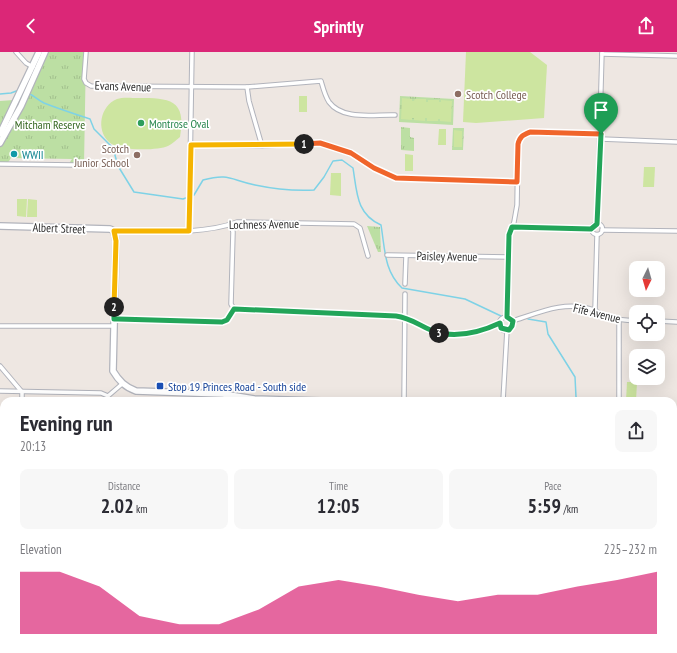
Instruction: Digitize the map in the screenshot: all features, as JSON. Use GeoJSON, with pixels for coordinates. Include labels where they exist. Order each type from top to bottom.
{"type":"FeatureCollection","features":[{"type":"Feature","properties":{"kind":"street"},"geometry":{"type":"LineString","coordinates":[[16,52],[26,64],[35,68]]}},
{"type":"Feature","properties":{"kind":"street"},"geometry":{"type":"LineString","coordinates":[[35,68],[39,52]]}},
{"type":"Feature","properties":{"kind":"street"},"geometry":{"type":"LineString","coordinates":[[0,144],[31,76],[45,52]]}},
{"type":"Feature","properties":{"kind":"street","name":"Evans Avenue"},"geometry":{"type":"LineString","coordinates":[[86,52],[84,79],[86,83],[91,86],[247,87],[321,81],[328,102],[343,111],[363,117],[395,115]]}},
{"type":"Feature","properties":{"kind":"street"},"geometry":{"type":"LineString","coordinates":[[189,231],[192,52]]}},
{"type":"Feature","properties":{"kind":"street"},"geometry":{"type":"LineString","coordinates":[[512,227],[591,229],[597,224],[601,139],[602,53],[677,56]]}},
{"type":"Feature","properties":{"kind":"street"},"geometry":{"type":"LineString","coordinates":[[247,87],[249,101],[262,146]]}},
{"type":"Feature","properties":{"kind":"street"},"geometry":{"type":"LineString","coordinates":[[0,134],[18,104]]}},
{"type":"Feature","properties":{"kind":"street"},"geometry":{"type":"LineString","coordinates":[[507,317],[509,235],[517,205],[518,144],[520,138],[530,132],[601,134]]}},
{"type":"Feature","properties":{"kind":"street"},"geometry":{"type":"LineString","coordinates":[[601,139],[677,142]]}},
{"type":"Feature","properties":{"kind":"street"},"geometry":{"type":"LineString","coordinates":[[191,145],[262,146],[320,143],[351,153],[374,168],[396,178],[517,182]]}},
{"type":"Feature","properties":{"kind":"street"},"geometry":{"type":"LineString","coordinates":[[0,164],[76,165]]}},
{"type":"Feature","properties":{"kind":"street","name":"Lochness Avenue"},"geometry":{"type":"LineString","coordinates":[[115,233],[189,231],[225,224],[231,226],[237,222],[356,224],[360,228],[368,256]]}},
{"type":"Feature","properties":{"kind":"street"},"geometry":{"type":"LineString","coordinates":[[597,224],[602,227],[602,230]]}},
{"type":"Feature","properties":{"kind":"street","name":"Albert Street"},"geometry":{"type":"LineString","coordinates":[[0,226],[110,229],[115,233]]}},
{"type":"Feature","properties":{"kind":"street"},"geometry":{"type":"LineString","coordinates":[[231,226],[233,232],[231,304],[234,309]]}},
{"type":"Feature","properties":{"kind":"street"},"geometry":{"type":"LineString","coordinates":[[591,229],[592,232],[597,235]]}},
{"type":"Feature","properties":{"kind":"street"},"geometry":{"type":"LineString","coordinates":[[595,310],[597,235],[602,230],[677,232]]}},
{"type":"Feature","properties":{"kind":"street"},"geometry":{"type":"LineString","coordinates":[[115,233],[113,371],[122,384],[136,391],[223,394],[242,397]]}},
{"type":"Feature","properties":{"kind":"street","name":"Paisley Avenue"},"geometry":{"type":"LineString","coordinates":[[387,255],[508,257]]}},
{"type":"Feature","properties":{"kind":"street"},"geometry":{"type":"LineString","coordinates":[[405,284],[406,256]]}},
{"type":"Feature","properties":{"kind":"street"},"geometry":{"type":"LineString","coordinates":[[404,397],[406,317],[405,294]]}},
{"type":"Feature","properties":{"kind":"street","name":"Fife Avenue"},"geometry":{"type":"LineString","coordinates":[[513,321],[549,308],[563,306],[595,310],[603,316],[629,321]]}},
{"type":"Feature","properties":{"kind":"street"},"geometry":{"type":"LineString","coordinates":[[234,309],[406,317],[431,332],[441,334],[484,331],[500,323],[502,318],[507,317]]}},
{"type":"Feature","properties":{"kind":"street"},"geometry":{"type":"LineString","coordinates":[[114,319],[222,322],[227,320],[234,309]]}},
{"type":"Feature","properties":{"kind":"street"},"geometry":{"type":"LineString","coordinates":[[506,330],[512,326],[513,321],[507,317]]}},
{"type":"Feature","properties":{"kind":"street"},"geometry":{"type":"LineString","coordinates":[[619,320],[619,397]]}},
{"type":"Feature","properties":{"kind":"street"},"geometry":{"type":"LineString","coordinates":[[665,321],[677,322]]}},
{"type":"Feature","properties":{"kind":"street"},"geometry":{"type":"LineString","coordinates":[[500,323],[501,328],[506,330]]}},
{"type":"Feature","properties":{"kind":"street"},"geometry":{"type":"LineString","coordinates":[[0,326],[114,326]]}},
{"type":"Feature","properties":{"kind":"street"},"geometry":{"type":"LineString","coordinates":[[503,397],[506,330]]}},
{"type":"Feature","properties":{"kind":"street"},"geometry":{"type":"LineString","coordinates":[[0,366],[22,392],[22,397]]}},
{"type":"Feature","properties":{"kind":"street"},"geometry":{"type":"LineString","coordinates":[[0,391],[101,393],[108,396],[122,384]]}},
{"type":"Feature","properties":{"kind":"green space","name":"Mitcham Reserve"},"geometry":{"type":"Polygon","coordinates":[[[45,52],[86,52],[84,165],[68,165],[72,159],[11,158],[7,164],[0,164],[0,143],[45,52]]]}},
{"type":"Feature","properties":{"kind":"green space"},"geometry":{"type":"Polygon","coordinates":[[[466,52],[530,52],[547,65],[544,118],[476,123],[463,122],[466,52]]]}},
{"type":"Feature","properties":{"kind":"green space"},"geometry":{"type":"Polygon","coordinates":[[[299,96],[307,96],[307,112],[299,112],[299,96]]]}},
{"type":"Feature","properties":{"kind":"green space"},"geometry":{"type":"Polygon","coordinates":[[[400,96],[454,99],[453,125],[399,122],[400,96]]]}},
{"type":"Feature","properties":{"kind":"green space","name":"Montrose Oval"},"geometry":{"type":"Polygon","coordinates":[[[119,98],[167,100],[173,103],[178,108],[181,115],[180,137],[168,146],[155,149],[128,149],[113,145],[105,137],[101,125],[102,119],[111,102],[119,98]]]}},
{"type":"Feature","properties":{"kind":"green space"},"geometry":{"type":"Polygon","coordinates":[[[402,98],[412,99],[412,101],[415,99],[426,99],[426,102],[428,102],[428,100],[439,100],[439,102],[441,102],[441,100],[452,101],[451,122],[440,121],[440,119],[438,119],[438,121],[427,121],[427,118],[425,118],[425,121],[414,120],[414,118],[412,118],[412,120],[401,119],[402,98]]]}},
{"type":"Feature","properties":{"kind":"green space"},"geometry":{"type":"Polygon","coordinates":[[[14,100],[0,127],[0,101],[14,100]]]}},
{"type":"Feature","properties":{"kind":"green space"},"geometry":{"type":"Polygon","coordinates":[[[401,127],[410,128],[410,137],[414,138],[414,151],[401,150],[401,127]]]}},
{"type":"Feature","properties":{"kind":"green space"},"geometry":{"type":"Polygon","coordinates":[[[453,128],[464,128],[463,150],[452,150],[453,128]]]}},
{"type":"Feature","properties":{"kind":"green space"},"geometry":{"type":"Polygon","coordinates":[[[439,129],[446,129],[446,145],[438,145],[439,129]]]}},
{"type":"Feature","properties":{"kind":"green space"},"geometry":{"type":"Polygon","coordinates":[[[454,130],[462,131],[462,147],[454,147],[454,130]]]}},
{"type":"Feature","properties":{"kind":"green space"},"geometry":{"type":"Polygon","coordinates":[[[405,154],[413,155],[413,171],[405,171],[405,154]]]}},
{"type":"Feature","properties":{"kind":"green space"},"geometry":{"type":"Polygon","coordinates":[[[644,167],[655,167],[654,187],[643,187],[644,167]]]}},
{"type":"Feature","properties":{"kind":"green space"},"geometry":{"type":"Polygon","coordinates":[[[331,173],[341,173],[341,196],[330,195],[331,173]]]}},
{"type":"Feature","properties":{"kind":"green space"},"geometry":{"type":"Polygon","coordinates":[[[17,199],[27,199],[26,217],[17,216],[17,199]]]}},
{"type":"Feature","properties":{"kind":"green space"},"geometry":{"type":"Polygon","coordinates":[[[28,199],[37,200],[37,217],[27,217],[28,199]]]}},
{"type":"Feature","properties":{"kind":"green space"},"geometry":{"type":"Polygon","coordinates":[[[367,226],[380,227],[381,252],[378,252],[367,226]]]}},
{"type":"Feature","properties":{"kind":"green space"},"geometry":{"type":"Polygon","coordinates":[[[627,382],[629,382],[629,385],[637,385],[636,397],[626,397],[627,382]]]}},
{"type":"Feature","properties":{"kind":"waterway"},"geometry":{"type":"LineString","coordinates":[[0,94],[11,93],[19,90]]}},
{"type":"Feature","properties":{"kind":"waterway"},"geometry":{"type":"LineString","coordinates":[[22,91],[44,103],[90,119],[94,129],[113,148],[118,166],[134,192],[183,199],[194,195],[203,180],[219,177],[230,178],[277,189],[314,190],[324,177],[333,161],[342,160],[353,168],[357,194],[362,208],[367,215],[381,225],[388,267],[402,288],[465,299],[501,316]]}},
{"type":"Feature","properties":{"kind":"waterway"},"geometry":{"type":"LineString","coordinates":[[528,319],[546,322],[548,334],[575,377],[576,397]]}},
{"type":"Feature","properties":{"kind":"place","name":"Scotch College"},"geometry":{"type":"Point","coordinates":[458,94]}},
{"type":"Feature","properties":{"kind":"place","name":"Montrose Oval"},"geometry":{"type":"Point","coordinates":[141,123]}},
{"type":"Feature","properties":{"kind":"place","name":"WWII"},"geometry":{"type":"Point","coordinates":[14,154]}},
{"type":"Feature","properties":{"kind":"place","name":"Scotch Junior School"},"geometry":{"type":"Point","coordinates":[137,155]}},
{"type":"Feature","properties":{"kind":"place","name":"Stop 19 Princes Road - South side"},"geometry":{"type":"Point","coordinates":[160,386]}},
{"type":"Feature","properties":{"kind":"route"},"geometry":{"type":"LineString","coordinates":[[530,132],[601,134],[597,188],[597,224],[595,224],[591,229],[512,227],[509,235],[507,317],[511,319],[513,325],[509,330],[502,329],[500,323],[484,331],[441,334],[431,332],[408,317],[236,311],[234,309],[225,322],[114,319],[116,234],[114,231],[189,231],[188,197],[191,145],[262,146],[320,143],[351,153],[374,168],[396,178],[517,182],[518,144],[523,135],[530,132]]}}]}
